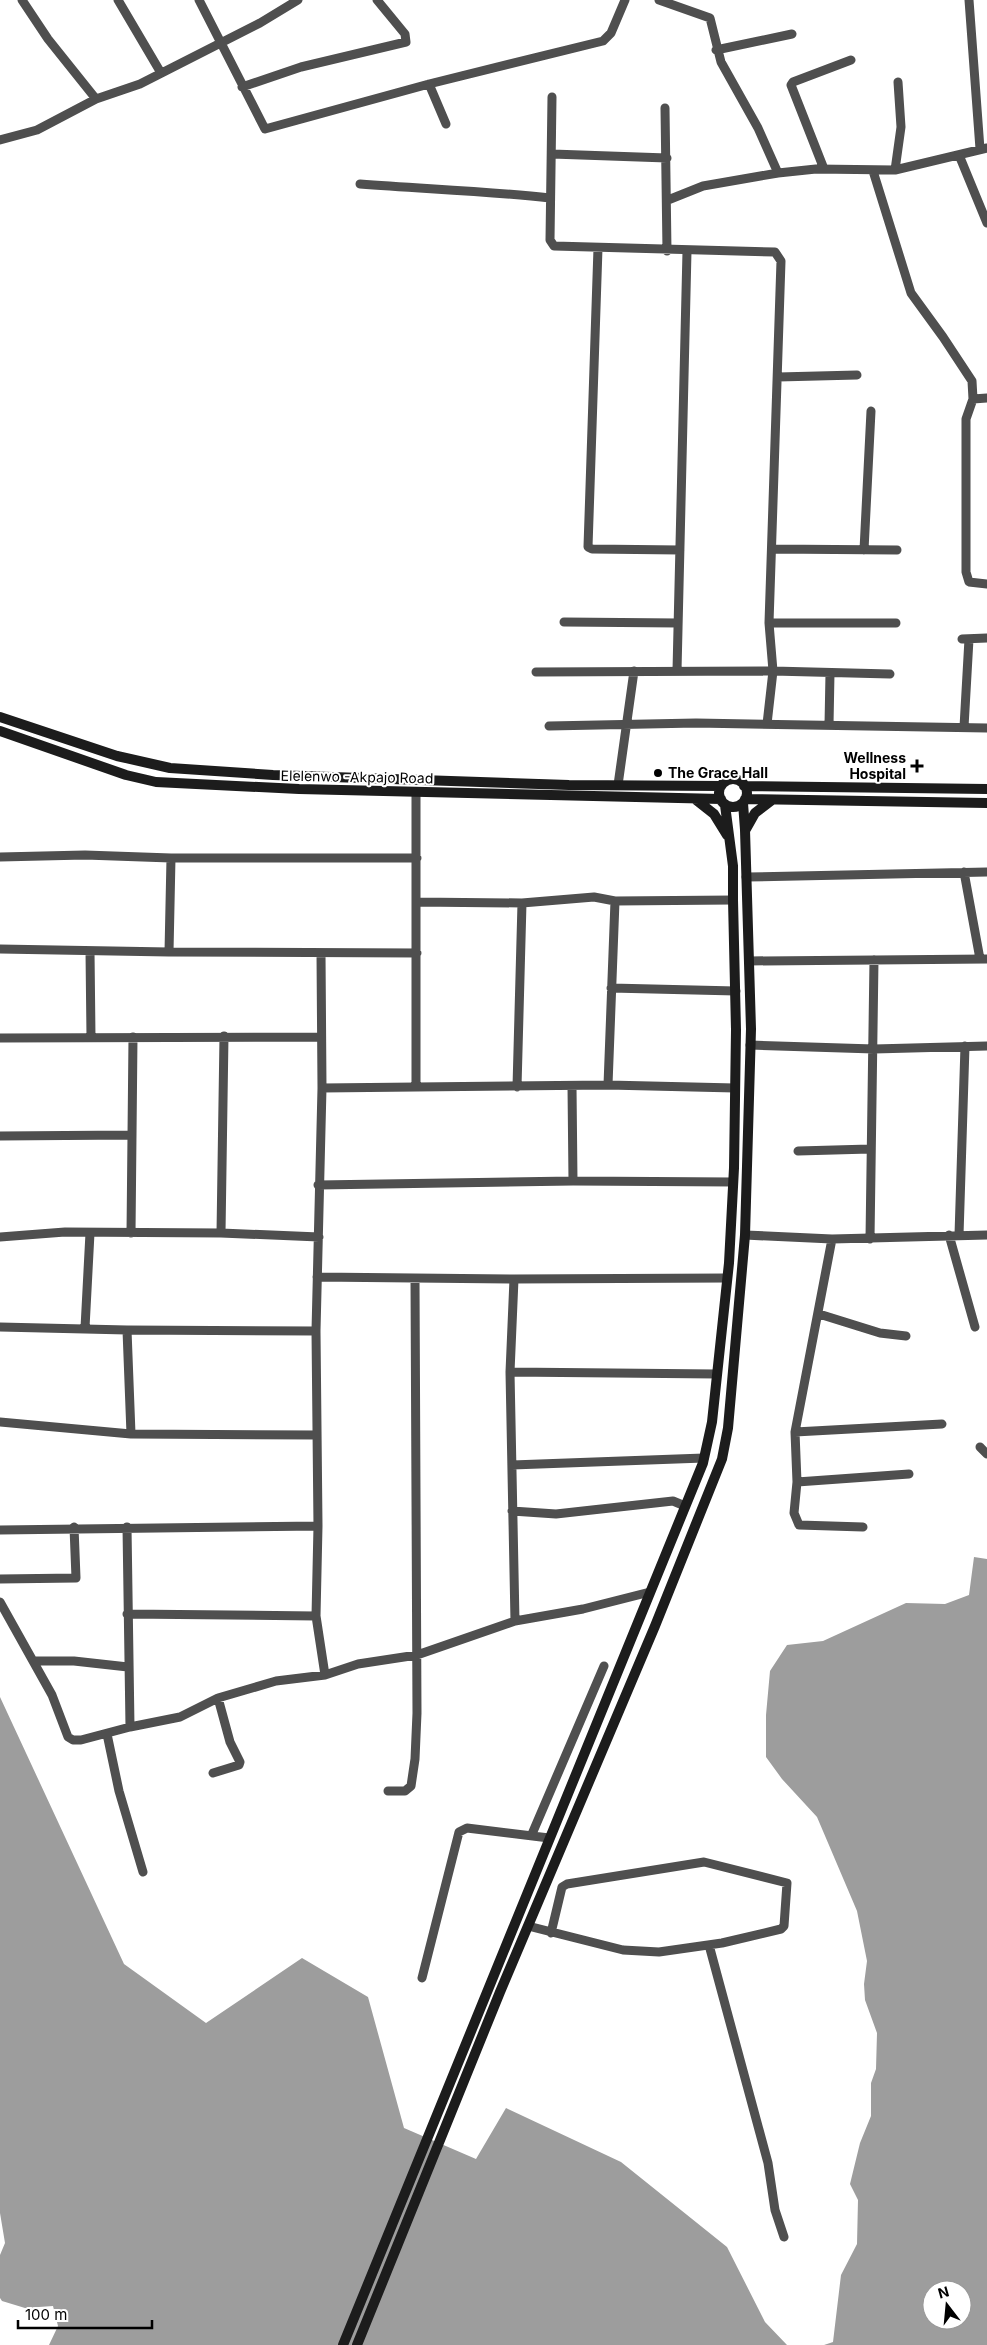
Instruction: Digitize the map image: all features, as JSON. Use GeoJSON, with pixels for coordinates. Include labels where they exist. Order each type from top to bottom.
{"type":"FeatureCollection","features":[{"type":"Feature","properties":{"kind":"main road","name":"Elelenwo -Akpajo Road"},"geometry":{"type":"LineString","coordinates":[[0,717],[117,756],[170,768],[272,775],[618,785],[721,786]]}},
{"type":"Feature","properties":{"kind":"main road","name":"Elelenwo -Akpajo Road"},"geometry":{"type":"LineString","coordinates":[[0,731],[126,775],[156,782],[230,787],[695,799],[723,802]]}},
{"type":"Feature","properties":{"kind":"main road"},"geometry":{"type":"LineString","coordinates":[[343,2345],[704,1458],[712,1422],[727,1278],[733,1182],[736,991],[734,900],[729,838],[723,802],[719,794],[721,786],[733,780],[744,786],[987,789]]}},
{"type":"Feature","properties":{"kind":"main road"},"geometry":{"type":"LineString","coordinates":[[357,2345],[500,1992],[655,1626],[722,1459],[728,1428],[745,1235],[750,1045],[744,786]]}},
{"type":"Feature","properties":{"kind":"main road"},"geometry":{"type":"LineString","coordinates":[[695,799],[718,820],[729,838]]}},
{"type":"Feature","properties":{"kind":"main road"},"geometry":{"type":"LineString","coordinates":[[723,802],[734,807],[744,801],[772,800],[987,803]]}},
{"type":"Feature","properties":{"kind":"main road"},"geometry":{"type":"LineString","coordinates":[[746,830],[755,813],[772,800]]}},
{"type":"Feature","properties":{"kind":"street"},"geometry":{"type":"LineString","coordinates":[[22,0],[48,39],[96,99]]}},
{"type":"Feature","properties":{"kind":"street"},"geometry":{"type":"LineString","coordinates":[[118,0],[161,73]]}},
{"type":"Feature","properties":{"kind":"street"},"geometry":{"type":"LineString","coordinates":[[199,0],[262,128],[269,129],[429,84],[602,41],[610,33],[625,0]]}},
{"type":"Feature","properties":{"kind":"street"},"geometry":{"type":"LineString","coordinates":[[0,140],[37,130],[96,99],[140,84],[260,24],[298,0]]}},
{"type":"Feature","properties":{"kind":"street"},"geometry":{"type":"LineString","coordinates":[[659,0],[710,18],[716,50],[721,62],[758,128],[778,173]]}},
{"type":"Feature","properties":{"kind":"street"},"geometry":{"type":"LineString","coordinates":[[668,200],[703,186],[778,173],[824,169],[895,170],[984,149],[969,0]]}},
{"type":"Feature","properties":{"kind":"street"},"geometry":{"type":"LineString","coordinates":[[242,87],[301,68],[406,42],[405,34],[380,1]]}},
{"type":"Feature","properties":{"kind":"street"},"geometry":{"type":"LineString","coordinates":[[716,50],[760,39],[792,34]]}},
{"type":"Feature","properties":{"kind":"street"},"geometry":{"type":"LineString","coordinates":[[824,169],[791,85],[793,82],[851,60]]}},
{"type":"Feature","properties":{"kind":"street"},"geometry":{"type":"LineString","coordinates":[[895,170],[901,127],[898,82]]}},
{"type":"Feature","properties":{"kind":"street"},"geometry":{"type":"LineString","coordinates":[[429,84],[446,124]]}},
{"type":"Feature","properties":{"kind":"street"},"geometry":{"type":"LineString","coordinates":[[552,97],[551,243],[560,247],[776,252],[779,255],[781,261],[778,377],[769,624],[773,671],[767,724]]}},
{"type":"Feature","properties":{"kind":"street"},"geometry":{"type":"LineString","coordinates":[[665,108],[668,200],[667,250]]}},
{"type":"Feature","properties":{"kind":"street"},"geometry":{"type":"LineString","coordinates":[[552,154],[667,158]]}},
{"type":"Feature","properties":{"kind":"street"},"geometry":{"type":"LineString","coordinates":[[960,155],[987,223]]}},
{"type":"Feature","properties":{"kind":"street"},"geometry":{"type":"LineString","coordinates":[[872,171],[911,293],[964,368],[973,386],[973,399],[966,419],[966,572],[969,582],[987,584]]}},
{"type":"Feature","properties":{"kind":"street"},"geometry":{"type":"LineString","coordinates":[[360,184],[452,191],[490,191],[550,198]]}},
{"type":"Feature","properties":{"kind":"street"},"geometry":{"type":"LineString","coordinates":[[598,248],[588,547],[592,549],[680,550]]}},
{"type":"Feature","properties":{"kind":"street"},"geometry":{"type":"LineString","coordinates":[[677,671],[687,251]]}},
{"type":"Feature","properties":{"kind":"street"},"geometry":{"type":"LineString","coordinates":[[778,377],[857,375]]}},
{"type":"Feature","properties":{"kind":"street"},"geometry":{"type":"LineString","coordinates":[[973,399],[987,398]]}},
{"type":"Feature","properties":{"kind":"street"},"geometry":{"type":"LineString","coordinates":[[864,550],[871,411]]}},
{"type":"Feature","properties":{"kind":"street"},"geometry":{"type":"LineString","coordinates":[[772,548],[897,550]]}},
{"type":"Feature","properties":{"kind":"street"},"geometry":{"type":"LineString","coordinates":[[564,622],[678,623]]}},
{"type":"Feature","properties":{"kind":"street"},"geometry":{"type":"LineString","coordinates":[[769,624],[896,624]]}},
{"type":"Feature","properties":{"kind":"street"},"geometry":{"type":"LineString","coordinates":[[964,727],[965,639],[987,638]]}},
{"type":"Feature","properties":{"kind":"street"},"geometry":{"type":"LineString","coordinates":[[618,785],[634,671]]}},
{"type":"Feature","properties":{"kind":"street"},"geometry":{"type":"LineString","coordinates":[[536,672],[773,671],[890,674]]}},
{"type":"Feature","properties":{"kind":"street"},"geometry":{"type":"LineString","coordinates":[[829,725],[830,673]]}},
{"type":"Feature","properties":{"kind":"street"},"geometry":{"type":"LineString","coordinates":[[549,726],[767,724],[987,728]]}},
{"type":"Feature","properties":{"kind":"street"},"geometry":{"type":"LineString","coordinates":[[416,792],[416,1087]]}},
{"type":"Feature","properties":{"kind":"street"},"geometry":{"type":"LineString","coordinates":[[0,857],[85,855],[171,858],[417,858]]}},
{"type":"Feature","properties":{"kind":"street"},"geometry":{"type":"LineString","coordinates":[[169,952],[171,858]]}},
{"type":"Feature","properties":{"kind":"street"},"geometry":{"type":"LineString","coordinates":[[749,961],[984,959],[964,872]]}},
{"type":"Feature","properties":{"kind":"street"},"geometry":{"type":"LineString","coordinates":[[746,876],[987,872]]}},
{"type":"Feature","properties":{"kind":"street"},"geometry":{"type":"LineString","coordinates":[[417,902],[522,903],[594,897],[615,901],[734,900]]}},
{"type":"Feature","properties":{"kind":"street"},"geometry":{"type":"LineString","coordinates":[[608,1085],[615,901]]}},
{"type":"Feature","properties":{"kind":"street"},"geometry":{"type":"LineString","coordinates":[[517,1086],[522,903]]}},
{"type":"Feature","properties":{"kind":"street"},"geometry":{"type":"LineString","coordinates":[[0,948],[169,952],[417,953]]}},
{"type":"Feature","properties":{"kind":"street"},"geometry":{"type":"LineString","coordinates":[[90,951],[91,1037]]}},
{"type":"Feature","properties":{"kind":"street"},"geometry":{"type":"LineString","coordinates":[[321,953],[322,1088],[318,1185],[319,1237],[316,1331],[318,1526],[316,1616],[325,1675]]}},
{"type":"Feature","properties":{"kind":"street"},"geometry":{"type":"LineString","coordinates":[[870,1239],[874,960]]}},
{"type":"Feature","properties":{"kind":"street"},"geometry":{"type":"LineString","coordinates":[[611,988],[736,991]]}},
{"type":"Feature","properties":{"kind":"street"},"geometry":{"type":"LineString","coordinates":[[220,1233],[224,1036]]}},
{"type":"Feature","properties":{"kind":"street"},"geometry":{"type":"LineString","coordinates":[[131,1233],[130,1135],[133,1037]]}},
{"type":"Feature","properties":{"kind":"street"},"geometry":{"type":"LineString","coordinates":[[0,1038],[321,1037]]}},
{"type":"Feature","properties":{"kind":"street"},"geometry":{"type":"LineString","coordinates":[[750,1045],[874,1049],[987,1046]]}},
{"type":"Feature","properties":{"kind":"street"},"geometry":{"type":"LineString","coordinates":[[958,1235],[964,1046]]}},
{"type":"Feature","properties":{"kind":"street"},"geometry":{"type":"LineString","coordinates":[[322,1088],[608,1085],[735,1088]]}},
{"type":"Feature","properties":{"kind":"street"},"geometry":{"type":"LineString","coordinates":[[572,1086],[573,1181]]}},
{"type":"Feature","properties":{"kind":"street"},"geometry":{"type":"LineString","coordinates":[[0,1136],[130,1135]]}},
{"type":"Feature","properties":{"kind":"street"},"geometry":{"type":"LineString","coordinates":[[798,1151],[870,1149]]}},
{"type":"Feature","properties":{"kind":"street"},"geometry":{"type":"LineString","coordinates":[[318,1185],[573,1181],[733,1182]]}},
{"type":"Feature","properties":{"kind":"street"},"geometry":{"type":"LineString","coordinates":[[0,1237],[65,1232],[220,1233],[319,1237]]}},
{"type":"Feature","properties":{"kind":"street"},"geometry":{"type":"LineString","coordinates":[[85,1328],[90,1233]]}},
{"type":"Feature","properties":{"kind":"street"},"geometry":{"type":"LineString","coordinates":[[745,1235],[832,1239],[987,1235]]}},
{"type":"Feature","properties":{"kind":"street"},"geometry":{"type":"LineString","coordinates":[[949,1235],[975,1327]]}},
{"type":"Feature","properties":{"kind":"street"},"geometry":{"type":"LineString","coordinates":[[832,1239],[795,1432],[797,1482],[794,1513],[799,1525],[863,1527]]}},
{"type":"Feature","properties":{"kind":"street"},"geometry":{"type":"LineString","coordinates":[[317,1277],[414,1279],[727,1278]]}},
{"type":"Feature","properties":{"kind":"street"},"geometry":{"type":"LineString","coordinates":[[388,1791],[405,1791],[411,1786],[415,1759],[417,1655],[414,1279]]}},
{"type":"Feature","properties":{"kind":"street"},"geometry":{"type":"LineString","coordinates":[[514,1279],[510,1372],[515,1621]]}},
{"type":"Feature","properties":{"kind":"street"},"geometry":{"type":"LineString","coordinates":[[819,1314],[880,1333],[906,1336]]}},
{"type":"Feature","properties":{"kind":"street"},"geometry":{"type":"LineString","coordinates":[[0,1327],[316,1331]]}},
{"type":"Feature","properties":{"kind":"street"},"geometry":{"type":"LineString","coordinates":[[127,1330],[131,1434]]}},
{"type":"Feature","properties":{"kind":"street"},"geometry":{"type":"LineString","coordinates":[[510,1372],[716,1374]]}},
{"type":"Feature","properties":{"kind":"street"},"geometry":{"type":"LineString","coordinates":[[0,1422],[131,1434],[317,1435]]}},
{"type":"Feature","properties":{"kind":"street"},"geometry":{"type":"LineString","coordinates":[[795,1432],[942,1424]]}},
{"type":"Feature","properties":{"kind":"street"},"geometry":{"type":"LineString","coordinates":[[980,1446],[987,1454]]}},
{"type":"Feature","properties":{"kind":"street"},"geometry":{"type":"LineString","coordinates":[[512,1465],[704,1458]]}},
{"type":"Feature","properties":{"kind":"street"},"geometry":{"type":"LineString","coordinates":[[797,1482],[909,1474]]}},
{"type":"Feature","properties":{"kind":"street"},"geometry":{"type":"LineString","coordinates":[[512,1511],[556,1514],[673,1501],[685,1506]]}},
{"type":"Feature","properties":{"kind":"street"},"geometry":{"type":"LineString","coordinates":[[0,1530],[318,1526]]}},
{"type":"Feature","properties":{"kind":"street"},"geometry":{"type":"LineString","coordinates":[[127,1527],[130,1727]]}},
{"type":"Feature","properties":{"kind":"street"},"geometry":{"type":"LineString","coordinates":[[0,1579],[76,1578],[74,1528]]}},
{"type":"Feature","properties":{"kind":"street"},"geometry":{"type":"LineString","coordinates":[[0,1602],[52,1695],[68,1737],[73,1740],[81,1740],[130,1727],[180,1717],[218,1698],[276,1681],[325,1675],[358,1664],[417,1655],[515,1621],[583,1609],[650,1592]]}},
{"type":"Feature","properties":{"kind":"street"},"geometry":{"type":"LineString","coordinates":[[127,1614],[316,1616]]}},
{"type":"Feature","properties":{"kind":"street"},"geometry":{"type":"LineString","coordinates":[[34,1661],[74,1661],[128,1667]]}},
{"type":"Feature","properties":{"kind":"street"},"geometry":{"type":"LineString","coordinates":[[532,1834],[604,1666]]}},
{"type":"Feature","properties":{"kind":"street"},"geometry":{"type":"LineString","coordinates":[[213,1773],[239,1765],[240,1762],[230,1742],[218,1698]]}},
{"type":"Feature","properties":{"kind":"street"},"geometry":{"type":"LineString","coordinates":[[107,1734],[119,1791],[143,1872]]}},
{"type":"Feature","properties":{"kind":"street"},"geometry":{"type":"LineString","coordinates":[[422,1978],[459,1832],[467,1828],[532,1834],[549,1838]]}},
{"type":"Feature","properties":{"kind":"street"},"geometry":{"type":"LineString","coordinates":[[528,1926],[551,1933],[623,1950],[659,1952],[709,1945],[778,1931],[784,1926],[787,1883],[704,1862],[567,1884],[562,1887],[551,1933]]}},
{"type":"Feature","properties":{"kind":"street"},"geometry":{"type":"LineString","coordinates":[[709,1945],[768,2163],[775,2210],[784,2237]]}},
{"type":"Feature","properties":{"kind":"shaded area"},"geometry":{"type":"Polygon","coordinates":[[[974,1557],[987,1559],[987,2345],[824,2345],[833,2342],[841,2275],[857,2244],[858,2200],[850,2184],[860,2143],[871,2116],[871,2083],[876,2069],[877,2033],[865,2000],[864,1984],[867,1961],[857,1911],[817,1817],[782,1779],[766,1757],[766,1715],[770,1671],[787,1645],[823,1641],[906,1603],[945,1604],[969,1595],[974,1557]]]}},
{"type":"Feature","properties":{"kind":"shaded area"},"geometry":{"type":"Polygon","coordinates":[[[0,1697],[124,1964],[206,2023],[302,1958],[368,1997],[404,2128],[476,2159],[506,2108],[621,2162],[727,2247],[765,2322],[787,2345],[49,2345],[58,2326],[53,2306],[25,2308],[2,2301],[0,2298],[0,2255],[5,2243],[0,2213],[0,1697]]]}},
{"type":"Feature","properties":{"kind":"place","name":"Wellness Hospital"},"geometry":{"type":"Point","coordinates":[917,766]}},
{"type":"Feature","properties":{"kind":"place","name":"The Grace Hall"},"geometry":{"type":"Point","coordinates":[658,773]}}]}
